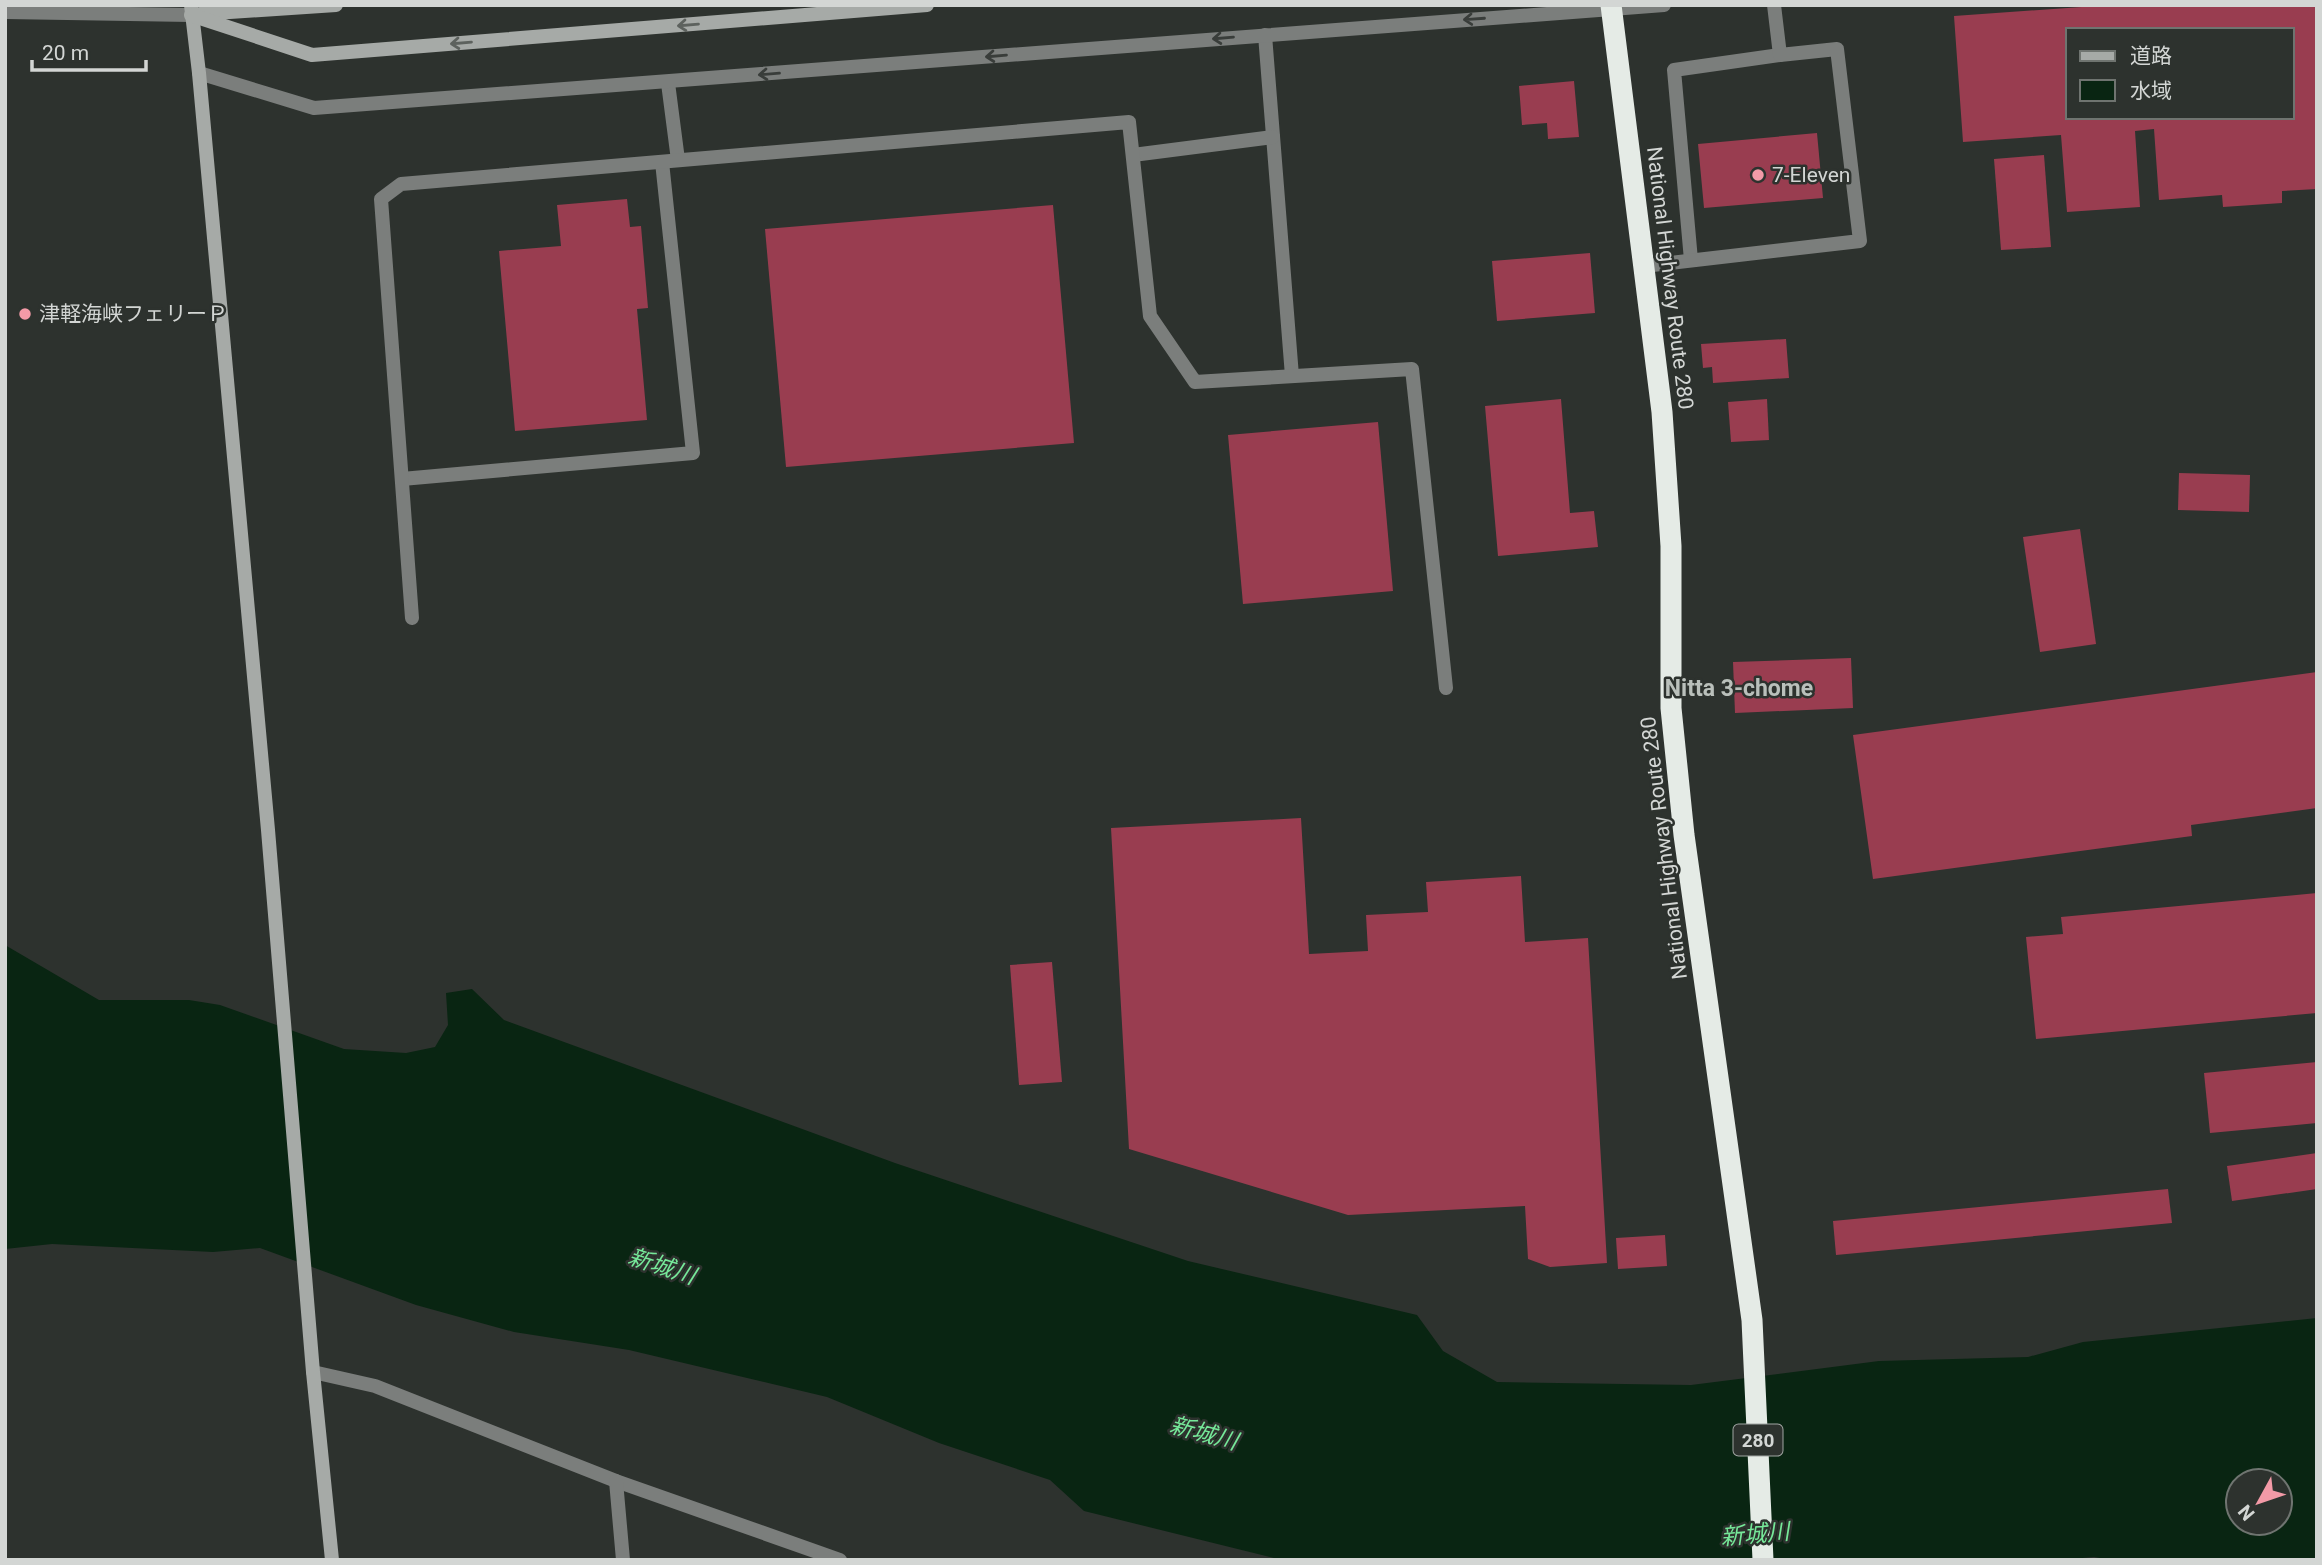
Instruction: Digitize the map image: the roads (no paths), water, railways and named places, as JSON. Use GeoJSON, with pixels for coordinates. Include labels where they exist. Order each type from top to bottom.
{"type":"FeatureCollection","features":[{"type":"Feature","properties":{"kind":"highway","name":"National Highway Route 280"},"geometry":{"type":"LineString","coordinates":[[1611,8],[1662,412],[1671,545],[1671,708],[1684,835],[1752,1321],[1763,1560]]}},
{"type":"Feature","properties":{"kind":"street"},"geometry":{"type":"LineString","coordinates":[[5,12],[336,5]]}},
{"type":"Feature","properties":{"kind":"street"},"geometry":{"type":"LineString","coordinates":[[191,10],[312,55],[927,5]]}},
{"type":"Feature","properties":{"kind":"street"},"geometry":{"type":"LineString","coordinates":[[199,74],[314,108],[1664,5]]}},
{"type":"Feature","properties":{"kind":"street"},"geometry":{"type":"LineString","coordinates":[[1774,5],[1780,55]]}},
{"type":"Feature","properties":{"kind":"street"},"geometry":{"type":"LineString","coordinates":[[191,10],[268,830],[313,1373],[332,1560]]}},
{"type":"Feature","properties":{"kind":"street"},"geometry":{"type":"LineString","coordinates":[[1265,35],[1292,376]]}},
{"type":"Feature","properties":{"kind":"street"},"geometry":{"type":"LineString","coordinates":[[1644,266],[1860,241],[1837,49],[1674,70],[1691,260]]}},
{"type":"Feature","properties":{"kind":"street"},"geometry":{"type":"LineString","coordinates":[[668,82],[678,160]]}},
{"type":"Feature","properties":{"kind":"street"},"geometry":{"type":"LineString","coordinates":[[412,618],[381,199],[401,184],[1129,122],[1150,316],[1195,382],[1412,369],[1446,688]]}},
{"type":"Feature","properties":{"kind":"street"},"geometry":{"type":"LineString","coordinates":[[1133,155],[1273,137]]}},
{"type":"Feature","properties":{"kind":"street"},"geometry":{"type":"LineString","coordinates":[[402,479],[693,453],[662,162]]}},
{"type":"Feature","properties":{"kind":"street"},"geometry":{"type":"LineString","coordinates":[[313,1373],[375,1386],[616,1481],[840,1560]]}},
{"type":"Feature","properties":{"kind":"street"},"geometry":{"type":"LineString","coordinates":[[616,1481],[623,1560]]}},
{"type":"Feature","properties":{"kind":"water","name":"新城川"},"geometry":{"type":"Polygon","coordinates":[[[5,945],[99,1000],[189,1000],[220,1005],[344,1049],[406,1053],[435,1047],[448,1025],[446,993],[472,989],[504,1020],[895,1163],[1188,1261],[1417,1315],[1443,1351],[1497,1382],[1691,1385],[1879,1361],[2028,1357],[2083,1342],[2317,1318],[2317,1560],[2112,1560],[2094,1557],[2059,1560],[1282,1560],[1084,1511],[1050,1480],[939,1443],[827,1397],[629,1350],[514,1332],[416,1305],[260,1248],[213,1252],[52,1244],[5,1249],[5,945]]]}},
{"type":"Feature","properties":{"kind":"place","name":"7-Eleven"},"geometry":{"type":"Point","coordinates":[1758,175]}},
{"type":"Feature","properties":{"kind":"place","name":"津軽海峡フェリーＰ"},"geometry":{"type":"Point","coordinates":[25,314]}},
{"type":"Feature","properties":{"kind":"district","name":"Nitta 3-chome"},"geometry":{"type":"Point","coordinates":[1739,688]}}]}
